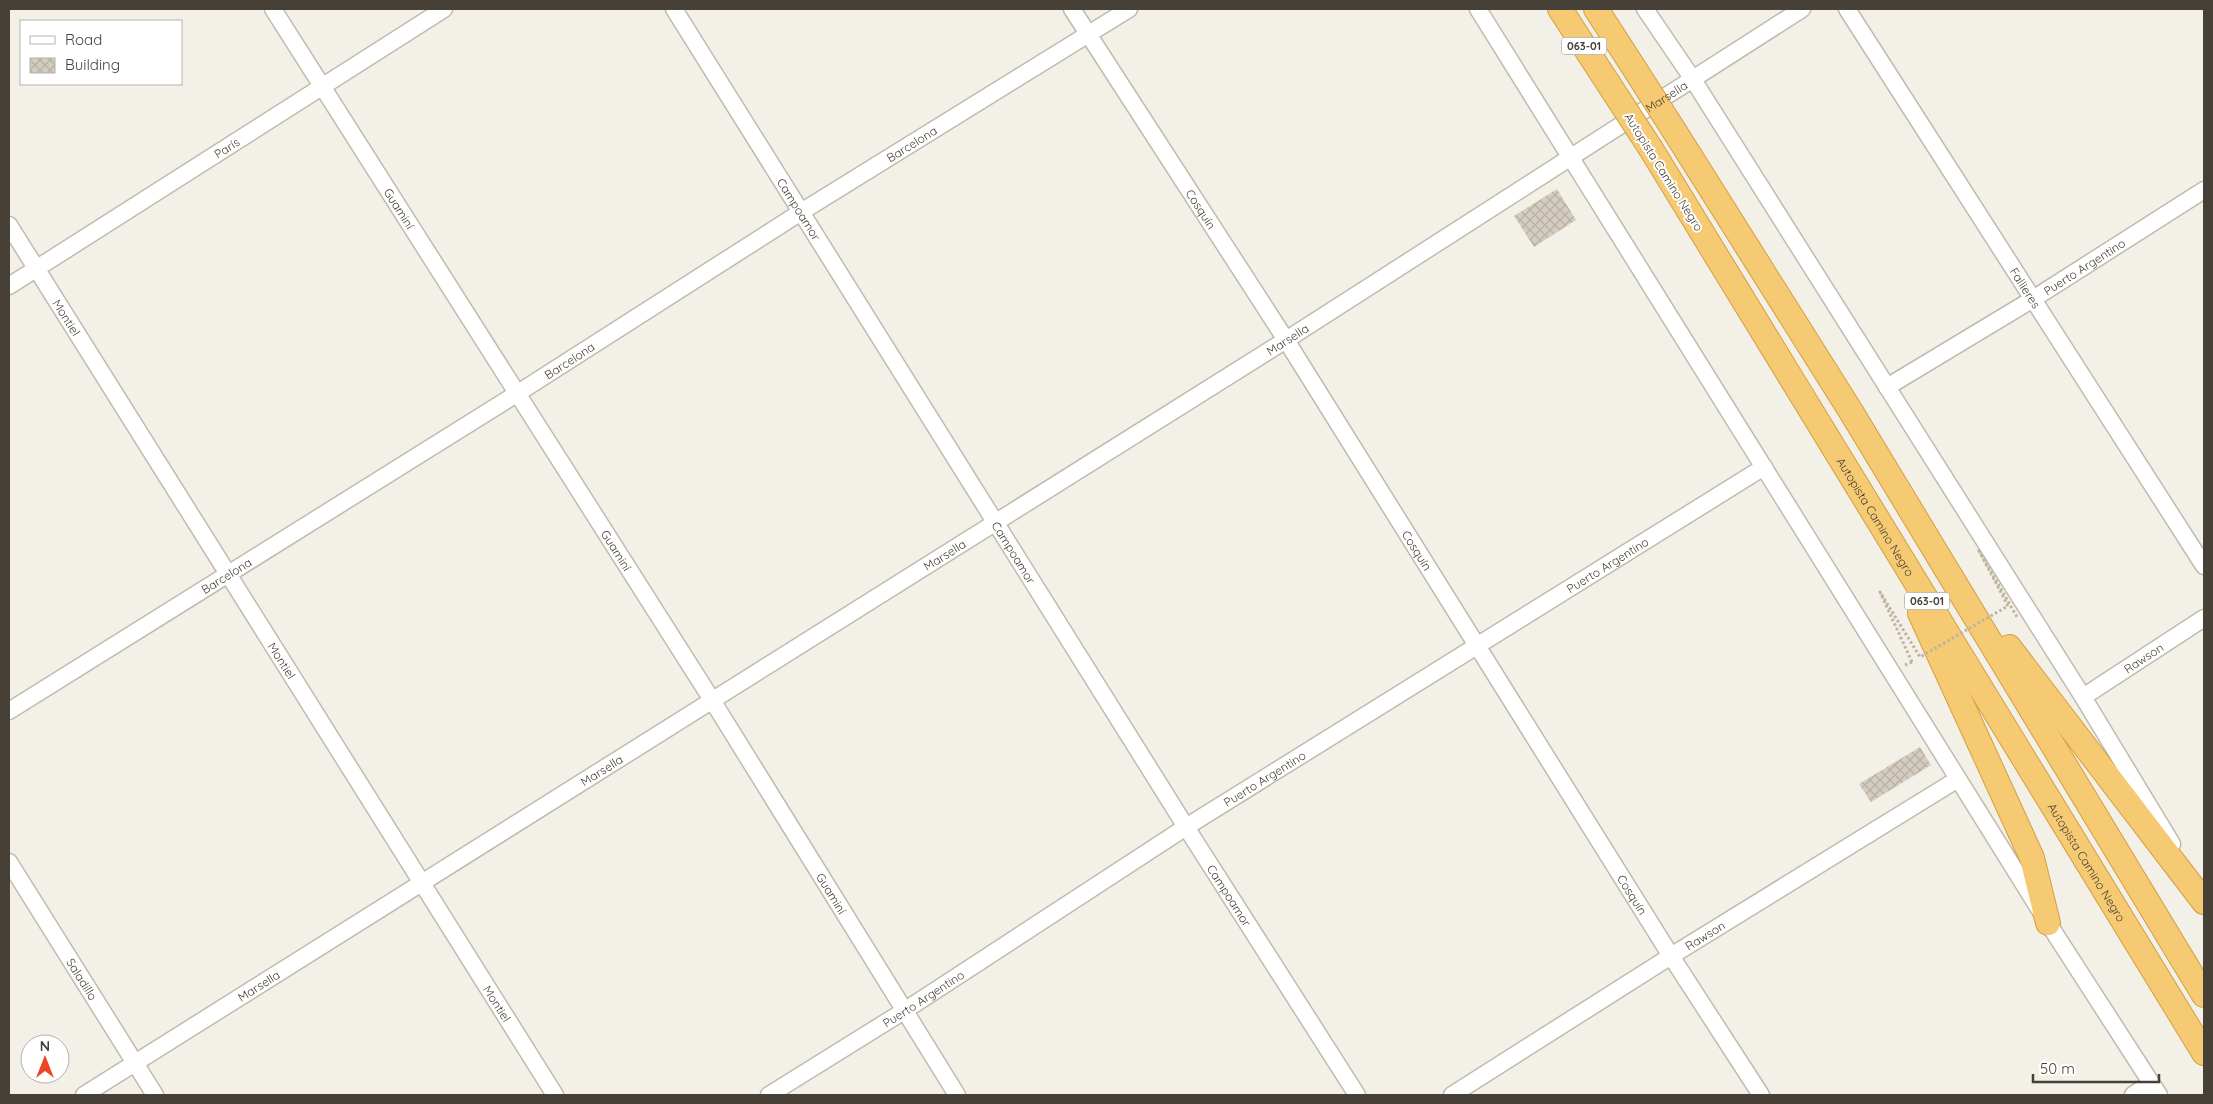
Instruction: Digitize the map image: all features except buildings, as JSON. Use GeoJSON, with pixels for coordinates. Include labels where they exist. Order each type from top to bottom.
{"type":"FeatureCollection","features":[{"type":"Feature","properties":{"kind":"highway","name":"Autopista Camino Negro"},"geometry":{"type":"LineString","coordinates":[[1560,9],[1651,149],[2204,1053]]}},
{"type":"Feature","properties":{"kind":"highway","name":"063-01"},"geometry":{"type":"LineString","coordinates":[[1596,9],[1850,410],[2204,994]]}},
{"type":"Feature","properties":{"kind":"highway"},"geometry":{"type":"LineString","coordinates":[[1850,410],[1902,481],[2008,645],[2204,900]]}},
{"type":"Feature","properties":{"kind":"highway"},"geometry":{"type":"LineString","coordinates":[[1879,522],[2032,858],[2048,923]]}},
{"type":"Feature","properties":{"kind":"street","name":"Guaminí"},"geometry":{"type":"LineString","coordinates":[[273,9],[712,700],[957,1095]]}},
{"type":"Feature","properties":{"kind":"street","name":"París"},"geometry":{"type":"LineString","coordinates":[[9,286],[321,85],[444,9]]}},
{"type":"Feature","properties":{"kind":"street","name":"Campoamor"},"geometry":{"type":"LineString","coordinates":[[674,9],[1186,827],[1357,1095]]}},
{"type":"Feature","properties":{"kind":"street","name":"Cosquín"},"geometry":{"type":"LineString","coordinates":[[1072,9],[1286,340],[1671,956],[1761,1095]]}},
{"type":"Feature","properties":{"kind":"street","name":"Barcelona"},"geometry":{"type":"LineString","coordinates":[[9,712],[518,393],[801,212],[1129,9]]}},
{"type":"Feature","properties":{"kind":"street"},"geometry":{"type":"LineString","coordinates":[[1478,9],[2048,923],[2155,1089],[2133,1095]]}},
{"type":"Feature","properties":{"kind":"street"},"geometry":{"type":"LineString","coordinates":[[1645,9],[1692,78],[2083,697],[2204,900]]}},
{"type":"Feature","properties":{"kind":"street","name":"Marsella"},"geometry":{"type":"LineString","coordinates":[[84,1095],[1286,340],[1802,9]]}},
{"type":"Feature","properties":{"kind":"street","name":"Fallieres"},"geometry":{"type":"LineString","coordinates":[[1847,9],[2204,566]]}},
{"type":"Feature","properties":{"kind":"street","name":"Puerto Argentino"},"geometry":{"type":"LineString","coordinates":[[1887,387],[2033,299],[2204,190]]}},
{"type":"Feature","properties":{"kind":"street","name":"Montiel"},"geometry":{"type":"LineString","coordinates":[[9,225],[555,1095]]}},
{"type":"Feature","properties":{"kind":"street","name":"Puerto Argentino"},"geometry":{"type":"LineString","coordinates":[[769,1095],[904,1011],[1186,827],[1764,467]]}},
{"type":"Feature","properties":{"kind":"street","name":"Rawson"},"geometry":{"type":"LineString","coordinates":[[2083,697],[2204,618]]}},
{"type":"Feature","properties":{"kind":"street","name":"Rawson"},"geometry":{"type":"LineString","coordinates":[[1452,1095],[1671,956],[1958,779]]}},
{"type":"Feature","properties":{"kind":"street","name":"Saladillo"},"geometry":{"type":"LineString","coordinates":[[9,862],[155,1095]]}},
{"type":"Feature","properties":{"kind":"path"},"geometry":{"type":"LineString","coordinates":[[1912,662],[1880,592],[1920,656],[2008,606],[1978,549],[2016,617]]}}]}
